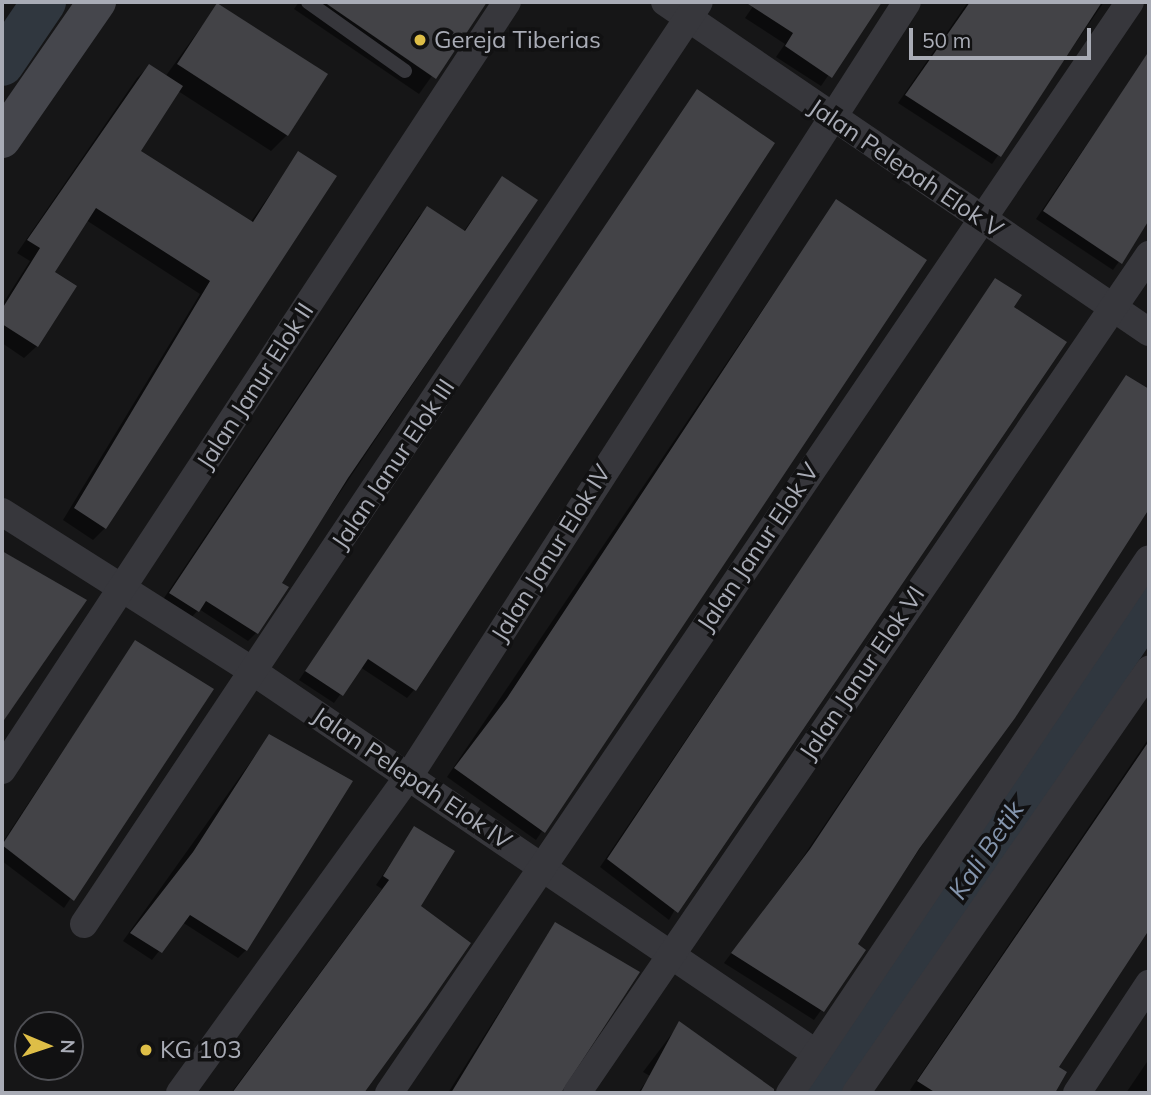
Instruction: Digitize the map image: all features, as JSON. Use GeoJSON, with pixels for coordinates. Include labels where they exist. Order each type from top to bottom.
{"type":"FeatureCollection","features":[{"type":"Feature","properties":{"kind":"main road"},"geometry":{"type":"LineString","coordinates":[[2,139],[97,2]]}},
{"type":"Feature","properties":{"kind":"street","name":"Jalan Janur Elok II"},"geometry":{"type":"LineString","coordinates":[[2,770],[507,2]]}},
{"type":"Feature","properties":{"kind":"street","name":"Jalan Pelepah Elok V"},"geometry":{"type":"LineString","coordinates":[[665,2],[694,10],[827,116],[1149,332]]}},
{"type":"Feature","properties":{"kind":"street","name":"Jalan Janur Elok IV"},"geometry":{"type":"LineString","coordinates":[[180,1093],[409,776],[827,116],[907,2]]}},
{"type":"Feature","properties":{"kind":"street","name":"Jalan Janur Elok V"},"geometry":{"type":"LineString","coordinates":[[389,1093],[541,864],[1130,2]]}},
{"type":"Feature","properties":{"kind":"street","name":"Jalan Janur Elok III"},"geometry":{"type":"LineString","coordinates":[[84,924],[694,10]]}},
{"type":"Feature","properties":{"kind":"street","name":"Jalan Janur Elok VI"},"geometry":{"type":"LineString","coordinates":[[577,1093],[1149,255]]}},
{"type":"Feature","properties":{"kind":"street","name":"Jalan Pelepah Elok IV"},"geometry":{"type":"LineString","coordinates":[[2,512],[409,776],[817,1054]]}},
{"type":"Feature","properties":{"kind":"street"},"geometry":{"type":"LineString","coordinates":[[790,1093],[1149,559]]}},
{"type":"Feature","properties":{"kind":"street"},"geometry":{"type":"LineString","coordinates":[[856,1093],[1149,670]]}},
{"type":"Feature","properties":{"kind":"street"},"geometry":{"type":"LineString","coordinates":[[1077,1093],[1149,984]]}},
{"type":"Feature","properties":{"kind":"lane"},"geometry":{"type":"LineString","coordinates":[[308,2],[405,71]]}},
{"type":"Feature","properties":{"kind":"building","name":"Gereja Tiberias"},"geometry":{"type":"Polygon","coordinates":[[[324,2],[487,2],[436,79],[324,2]]]}},
{"type":"Feature","properties":{"kind":"building"},"geometry":{"type":"Polygon","coordinates":[[[745,2],[882,2],[832,78],[785,46],[793,33],[745,2]]]}},
{"type":"Feature","properties":{"kind":"building"},"geometry":{"type":"Polygon","coordinates":[[[970,2],[1102,2],[1001,157],[905,95],[970,2]]]}},
{"type":"Feature","properties":{"kind":"building"},"geometry":{"type":"Polygon","coordinates":[[[217,3],[328,74],[288,136],[177,64],[217,3]]]}},
{"type":"Feature","properties":{"kind":"building"},"geometry":{"type":"Polygon","coordinates":[[[1149,51],[1149,220],[1122,264],[1043,211],[1149,51]]]}},
{"type":"Feature","properties":{"kind":"building"},"geometry":{"type":"Polygon","coordinates":[[[149,64],[183,86],[141,151],[253,222],[298,151],[337,176],[106,529],[74,508],[210,281],[96,208],[55,272],[77,286],[38,347],[2,324],[2,309],[40,248],[27,240],[149,64]]]}},
{"type":"Feature","properties":{"kind":"building"},"geometry":{"type":"Polygon","coordinates":[[[697,89],[775,143],[416,691],[368,659],[343,696],[305,671],[697,89]]]}},
{"type":"Feature","properties":{"kind":"building"},"geometry":{"type":"Polygon","coordinates":[[[502,176],[538,200],[348,478],[282,583],[289,587],[258,634],[206,601],[199,612],[169,593],[427,206],[465,231],[502,176]]]}},
{"type":"Feature","properties":{"kind":"building"},"geometry":{"type":"Polygon","coordinates":[[[836,199],[927,260],[545,833],[454,768],[507,698],[836,199]]]}},
{"type":"Feature","properties":{"kind":"building"},"geometry":{"type":"Polygon","coordinates":[[[995,278],[1022,295],[1014,307],[1067,342],[678,913],[607,859],[995,278]]]}},
{"type":"Feature","properties":{"kind":"building"},"geometry":{"type":"Polygon","coordinates":[[[1126,375],[1149,389],[1149,509],[1015,718],[919,849],[858,944],[866,950],[824,1012],[731,953],[810,849],[1126,375]]]}},
{"type":"Feature","properties":{"kind":"building"},"geometry":{"type":"Polygon","coordinates":[[[2,551],[87,600],[2,723],[2,551]]]}},
{"type":"Feature","properties":{"kind":"building"},"geometry":{"type":"Polygon","coordinates":[[[135,640],[214,689],[74,901],[2,845],[135,640]]]}},
{"type":"Feature","properties":{"kind":"building"},"geometry":{"type":"Polygon","coordinates":[[[269,734],[353,781],[247,951],[190,915],[162,953],[130,933],[193,852],[269,734]]]}},
{"type":"Feature","properties":{"kind":"building"},"geometry":{"type":"Polygon","coordinates":[[[1149,741],[1149,930],[1059,1067],[1067,1072],[1055,1093],[936,1093],[917,1081],[1149,741]]]}},
{"type":"Feature","properties":{"kind":"building"},"geometry":{"type":"Polygon","coordinates":[[[414,826],[455,851],[421,906],[471,943],[364,1093],[232,1093],[389,880],[383,876],[414,826]]]}},
{"type":"Feature","properties":{"kind":"building"},"geometry":{"type":"Polygon","coordinates":[[[555,922],[640,972],[561,1093],[451,1093],[555,922]]]}},
{"type":"Feature","properties":{"kind":"building"},"geometry":{"type":"Polygon","coordinates":[[[679,1021],[774,1089],[774,1093],[640,1093],[679,1021]]]}},
{"type":"Feature","properties":{"kind":"waterway"},"geometry":{"type":"LineString","coordinates":[[2,64],[44,2]]}},
{"type":"Feature","properties":{"kind":"waterway","name":"Kali Betik"},"geometry":{"type":"LineString","coordinates":[[823,1093],[1149,606]]}},
{"type":"Feature","properties":{"kind":"place","name":"Gereja Tiberias"},"geometry":{"type":"Point","coordinates":[420,40]}},
{"type":"Feature","properties":{"kind":"place","name":"KG 103"},"geometry":{"type":"Point","coordinates":[146,1050]}}]}
